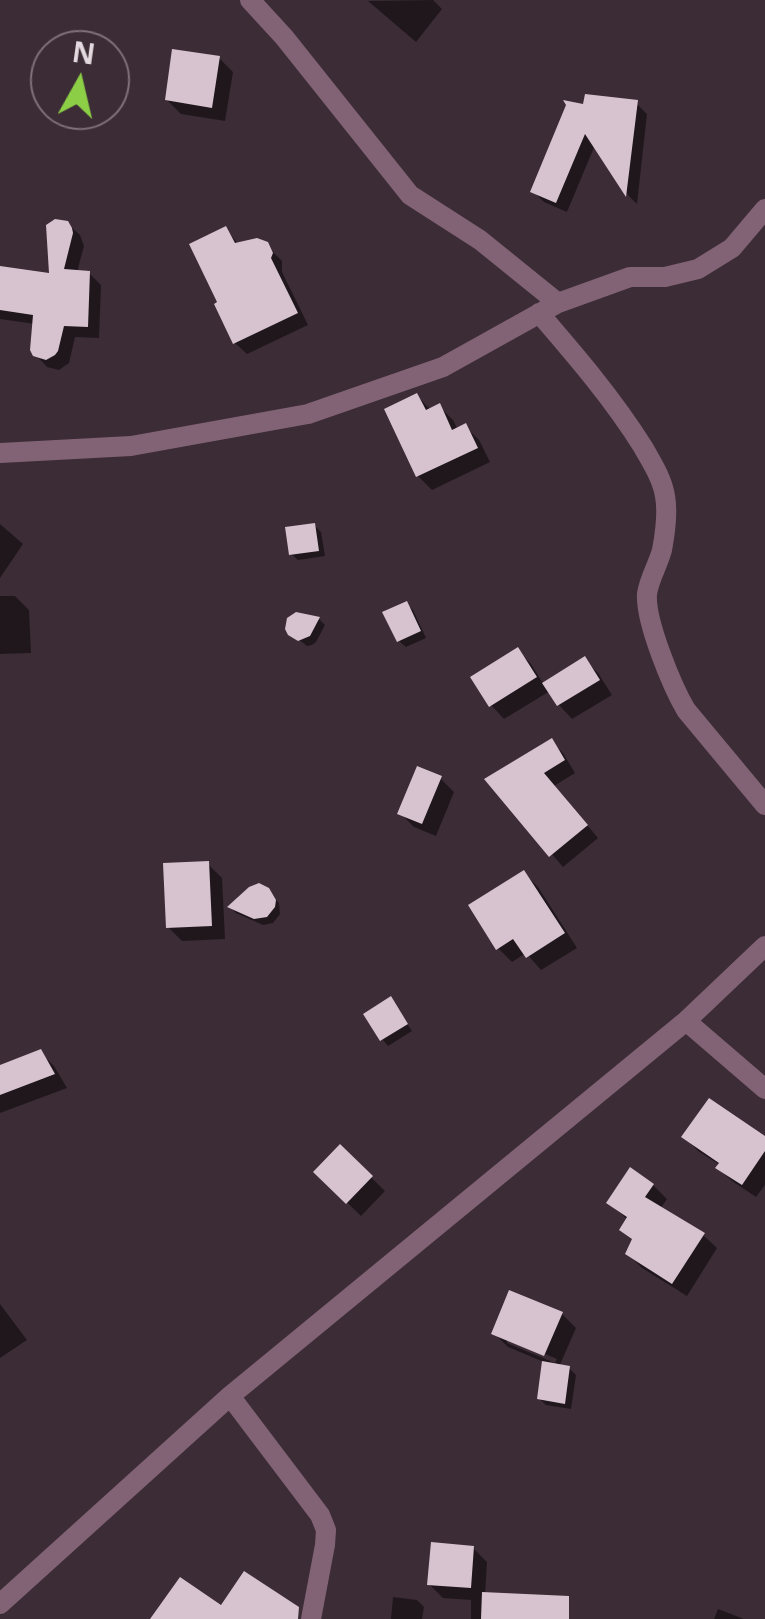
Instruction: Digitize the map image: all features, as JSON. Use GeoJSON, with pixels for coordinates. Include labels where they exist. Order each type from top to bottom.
{"type":"FeatureCollection","features":[{"type":"Feature","properties":{"kind":"street"},"geometry":{"type":"LineString","coordinates":[[250,0],[410,196],[480,240],[558,303]]}},
{"type":"Feature","properties":{"kind":"street"},"geometry":{"type":"LineString","coordinates":[[0,453],[131,446],[308,414],[443,367],[558,303],[630,278],[665,277],[698,269],[732,248],[765,209]]}},
{"type":"Feature","properties":{"kind":"street"},"geometry":{"type":"LineString","coordinates":[[539,314],[597,381],[658,472],[666,498],[662,551],[647,593],[655,632],[686,710],[765,805]]}},
{"type":"Feature","properties":{"kind":"street"},"geometry":{"type":"LineString","coordinates":[[0,1604],[230,1396],[686,1020],[765,946]]}},
{"type":"Feature","properties":{"kind":"street"},"geometry":{"type":"LineString","coordinates":[[686,1020],[765,1089]]}},
{"type":"Feature","properties":{"kind":"street"},"geometry":{"type":"LineString","coordinates":[[230,1396],[320,1516],[326,1530],[311,1619]]}},
{"type":"Feature","properties":{"kind":"building"},"geometry":{"type":"Polygon","coordinates":[[[172,49],[220,56],[212,108],[165,100],[172,49]]]}},
{"type":"Feature","properties":{"kind":"building"},"geometry":{"type":"Polygon","coordinates":[[[585,94],[638,100],[626,197],[585,134],[556,203],[530,192],[566,105],[563,100],[583,104],[585,94]]]}},
{"type":"Feature","properties":{"kind":"building"},"geometry":{"type":"Polygon","coordinates":[[[55,219],[68,221],[73,233],[64,269],[90,271],[88,327],[64,326],[58,351],[46,360],[33,356],[30,350],[33,315],[0,310],[0,266],[49,273],[46,225],[55,219]]]}},
{"type":"Feature","properties":{"kind":"building"},"geometry":{"type":"Polygon","coordinates":[[[226,226],[235,243],[257,238],[268,242],[271,258],[298,313],[233,344],[189,244],[226,226]]]}},
{"type":"Feature","properties":{"kind":"building"},"geometry":{"type":"Polygon","coordinates":[[[417,393],[426,410],[440,403],[452,430],[466,423],[478,448],[416,477],[384,409],[417,393]]]}},
{"type":"Feature","properties":{"kind":"building"},"geometry":{"type":"Polygon","coordinates":[[[315,523],[319,551],[289,555],[285,527],[315,523]]]}},
{"type":"Feature","properties":{"kind":"building"},"geometry":{"type":"Polygon","coordinates":[[[407,601],[421,631],[397,642],[382,612],[407,601]]]}},
{"type":"Feature","properties":{"kind":"building"},"geometry":{"type":"Polygon","coordinates":[[[296,612],[320,617],[310,636],[298,641],[285,629],[287,618],[296,612]]]}},
{"type":"Feature","properties":{"kind":"building"},"geometry":{"type":"Polygon","coordinates":[[[518,647],[537,677],[489,707],[470,677],[518,647]]]}},
{"type":"Feature","properties":{"kind":"building"},"geometry":{"type":"Polygon","coordinates":[[[585,656],[600,680],[557,706],[542,683],[585,656]]]}},
{"type":"Feature","properties":{"kind":"building"},"geometry":{"type":"Polygon","coordinates":[[[552,738],[565,760],[544,773],[588,825],[549,857],[484,779],[552,738]]]}},
{"type":"Feature","properties":{"kind":"building"},"geometry":{"type":"Polygon","coordinates":[[[417,766],[442,776],[422,824],[397,814],[417,766]]]}},
{"type":"Feature","properties":{"kind":"building"},"geometry":{"type":"Polygon","coordinates":[[[209,861],[212,926],[166,928],[163,863],[209,861]]]}},
{"type":"Feature","properties":{"kind":"building"},"geometry":{"type":"Polygon","coordinates":[[[524,870],[565,933],[526,958],[513,939],[496,950],[468,905],[524,870]]]}},
{"type":"Feature","properties":{"kind":"building"},"geometry":{"type":"Polygon","coordinates":[[[259,883],[269,888],[276,900],[267,917],[254,919],[227,907],[249,887],[259,883]]]}},
{"type":"Feature","properties":{"kind":"building"},"geometry":{"type":"Polygon","coordinates":[[[391,996],[408,1024],[380,1041],[363,1014],[391,996]]]}},
{"type":"Feature","properties":{"kind":"building"},"geometry":{"type":"Polygon","coordinates":[[[41,1049],[55,1074],[0,1095],[0,1065],[41,1049]]]}},
{"type":"Feature","properties":{"kind":"building"},"geometry":{"type":"Polygon","coordinates":[[[709,1098],[765,1136],[765,1151],[742,1185],[715,1168],[719,1163],[681,1137],[709,1098]]]}},
{"type":"Feature","properties":{"kind":"building"},"geometry":{"type":"Polygon","coordinates":[[[340,1144],[373,1176],[346,1204],[313,1172],[340,1144]]]}},
{"type":"Feature","properties":{"kind":"building"},"geometry":{"type":"Polygon","coordinates":[[[630,1167],[654,1184],[645,1197],[705,1233],[672,1284],[625,1254],[632,1239],[619,1230],[627,1217],[606,1203],[630,1167]]]}},
{"type":"Feature","properties":{"kind":"building"},"geometry":{"type":"Polygon","coordinates":[[[509,1290],[563,1312],[544,1356],[491,1334],[509,1290]]]}},
{"type":"Feature","properties":{"kind":"building"},"geometry":{"type":"Polygon","coordinates":[[[542,1361],[570,1366],[565,1404],[537,1399],[542,1361]]]}},
{"type":"Feature","properties":{"kind":"building"},"geometry":{"type":"Polygon","coordinates":[[[431,1542],[474,1546],[471,1588],[427,1585],[431,1542]]]}},
{"type":"Feature","properties":{"kind":"building"},"geometry":{"type":"Polygon","coordinates":[[[244,1571],[299,1607],[298,1619],[150,1619],[180,1577],[221,1605],[244,1571]]]}},
{"type":"Feature","properties":{"kind":"building"},"geometry":{"type":"Polygon","coordinates":[[[482,1592],[569,1596],[569,1619],[481,1619],[482,1592]]]}}]}
